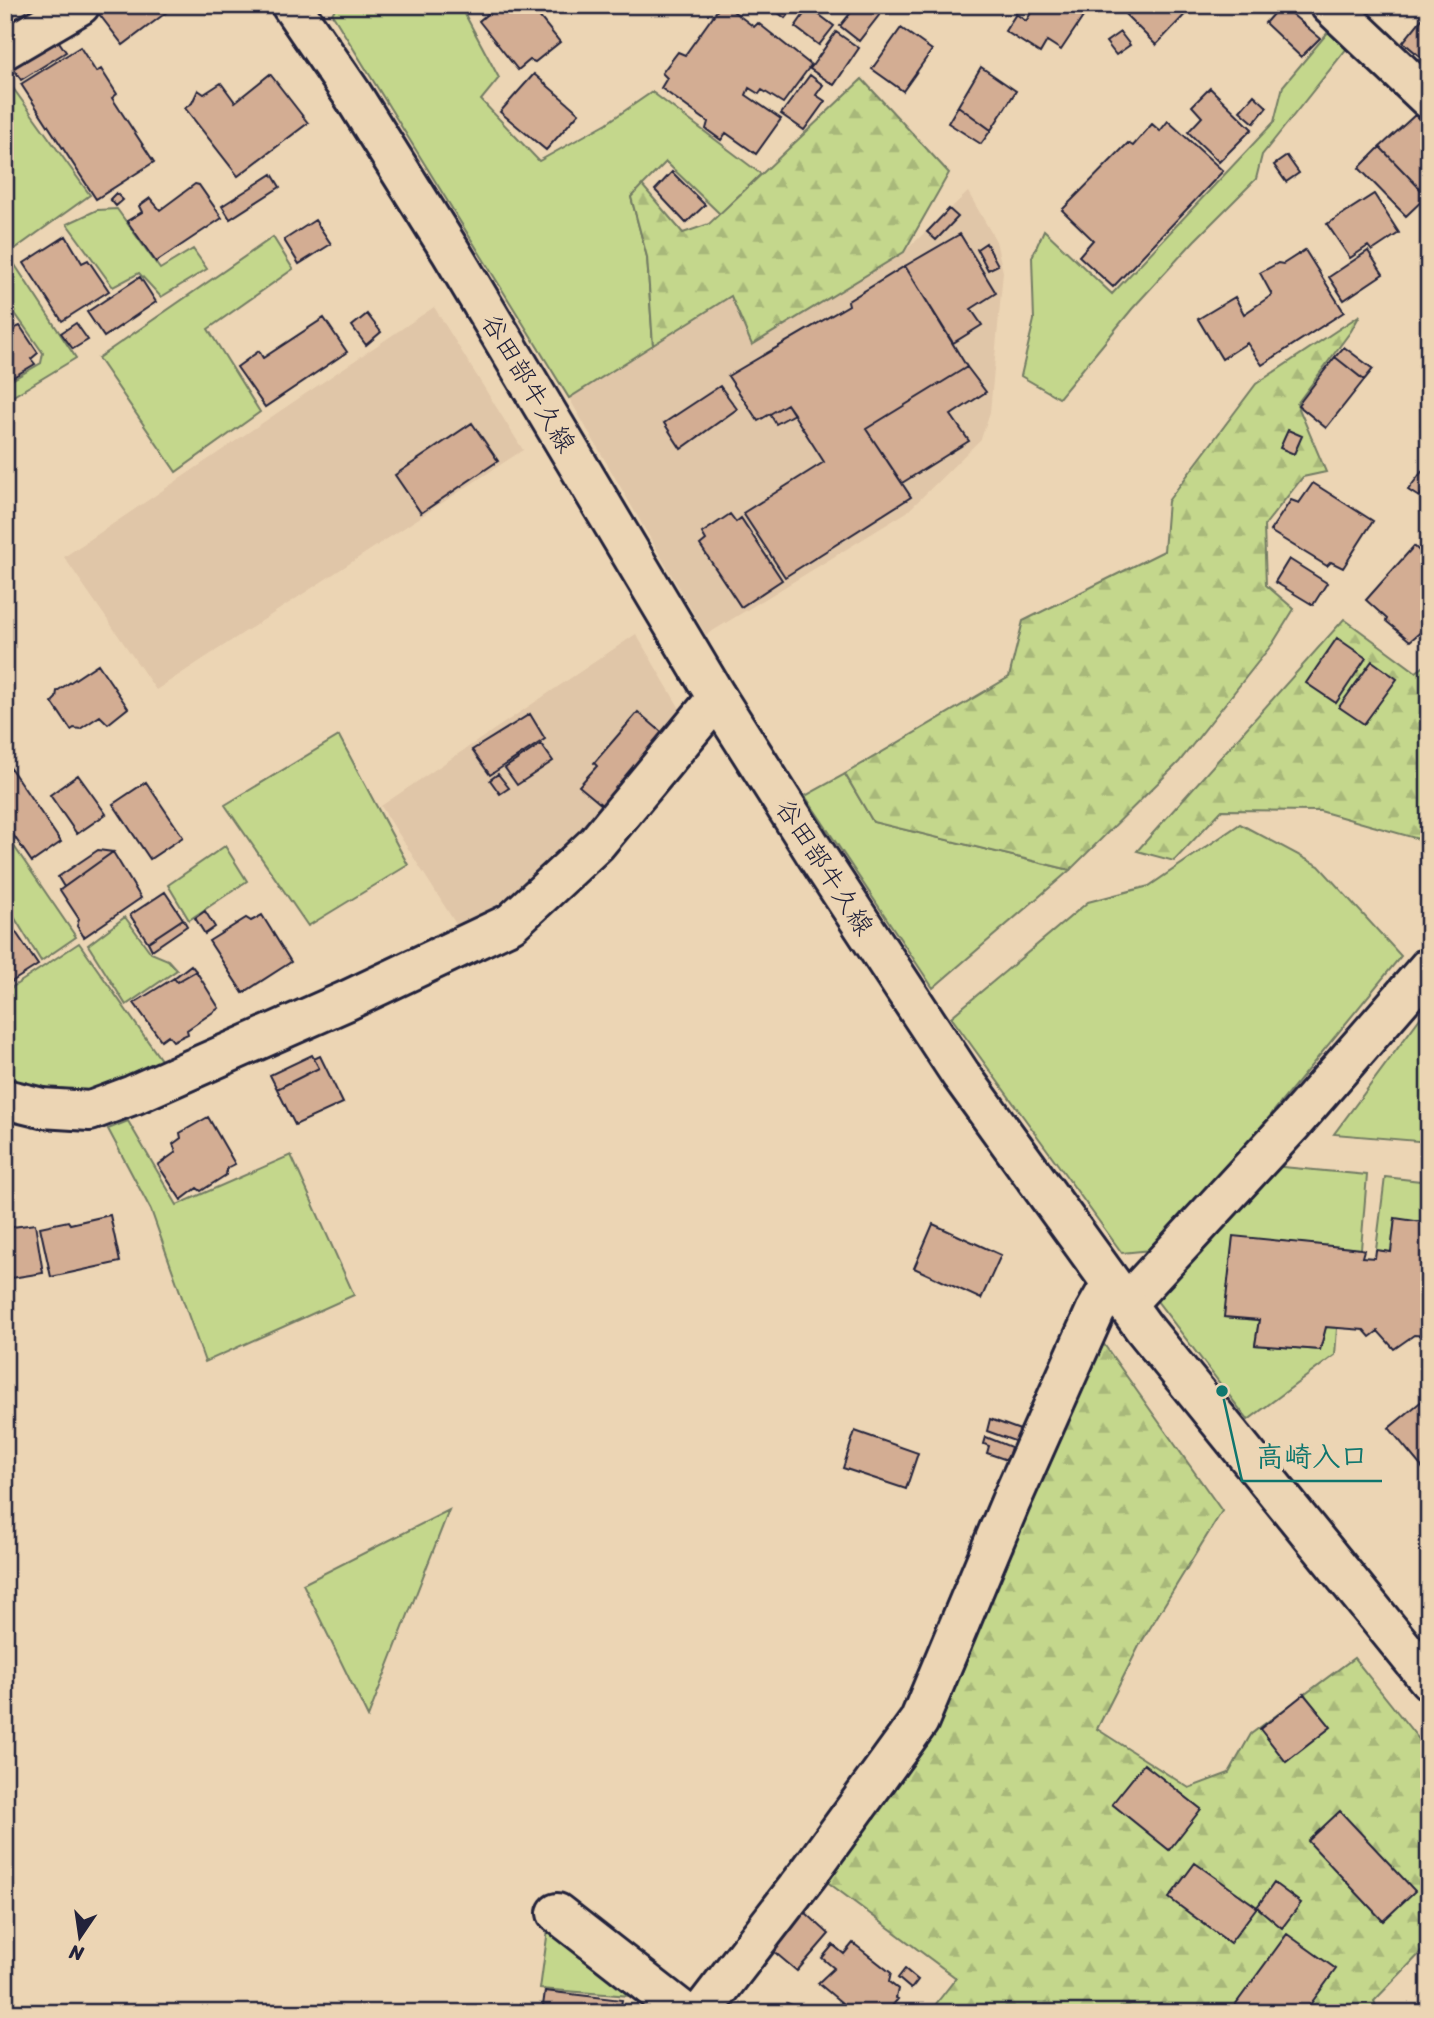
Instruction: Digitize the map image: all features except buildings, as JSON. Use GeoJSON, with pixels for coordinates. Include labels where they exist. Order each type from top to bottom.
{"type":"FeatureCollection","features":[{"type":"Feature","properties":{"kind":"street"},"geometry":{"type":"LineString","coordinates":[[5,49],[80,5]]}},
{"type":"Feature","properties":{"kind":"street","name":"谷田部牛久線"},"geometry":{"type":"LineString","coordinates":[[291,5],[352,93],[451,252],[717,698],[961,1075],[1118,1294],[1429,1679]]}},
{"type":"Feature","properties":{"kind":"street"},"geometry":{"type":"LineString","coordinates":[[1330,5],[1429,99]]}},
{"type":"Feature","properties":{"kind":"street"},"geometry":{"type":"LineString","coordinates":[[5,1100],[42,1108],[90,1111],[133,1095],[346,1001],[511,923],[596,844],[717,698]]}},
{"type":"Feature","properties":{"kind":"street"},"geometry":{"type":"LineString","coordinates":[[701,2013],[808,1874],[919,1721],[1095,1312],[1118,1294],[1293,1124],[1429,967]]}},
{"type":"Feature","properties":{"kind":"street"},"geometry":{"type":"LineString","coordinates":[[557,1913],[685,2013]]}},
{"type":"Feature","properties":{"kind":"shaded area"},"geometry":{"type":"Polygon","coordinates":[[[968,192],[996,241],[1003,272],[990,412],[981,439],[907,512],[706,635],[569,398],[731,295],[753,345],[904,252],[968,192]]]}},
{"type":"Feature","properties":{"kind":"shaded area"},"geometry":{"type":"Polygon","coordinates":[[[434,307],[523,450],[156,690],[64,557],[434,307]]]}},
{"type":"Feature","properties":{"kind":"shaded area"},"geometry":{"type":"Polygon","coordinates":[[[636,634],[686,719],[515,897],[461,932],[381,806],[636,634]]]}},
{"type":"Feature","properties":{"kind":"green space"},"geometry":{"type":"Polygon","coordinates":[[[337,5],[460,5],[499,78],[481,100],[539,161],[607,123],[652,92],[761,174],[720,214],[666,162],[631,197],[647,257],[653,345],[569,398],[332,14],[337,5]]]}},
{"type":"Feature","properties":{"kind":"green space"},"geometry":{"type":"Polygon","coordinates":[[[1329,31],[1347,48],[1262,155],[1256,179],[1132,309],[1059,398],[1021,376],[1034,320],[1032,257],[1044,230],[1112,294],[1274,122],[1283,86],[1329,31]]]}},
{"type":"Feature","properties":{"kind":"green space"},"geometry":{"type":"Polygon","coordinates":[[[5,77],[90,195],[5,256],[5,77]]]}},
{"type":"Feature","properties":{"kind":"green space"},"geometry":{"type":"Polygon","coordinates":[[[862,79],[949,173],[904,252],[752,345],[731,296],[653,345],[647,257],[631,197],[642,185],[683,233],[709,224],[862,79]]]}},
{"type":"Feature","properties":{"kind":"green space"},"geometry":{"type":"Polygon","coordinates":[[[117,209],[160,269],[193,249],[207,269],[161,297],[139,273],[113,287],[67,224],[97,210],[117,209]]]}},
{"type":"Feature","properties":{"kind":"green space"},"geometry":{"type":"Polygon","coordinates":[[[273,237],[293,269],[208,329],[260,412],[176,472],[98,358],[273,237]]]}},
{"type":"Feature","properties":{"kind":"green space"},"geometry":{"type":"Polygon","coordinates":[[[13,262],[76,358],[5,401],[5,384],[41,363],[43,353],[9,305],[5,306],[5,266],[13,262]]]}},
{"type":"Feature","properties":{"kind":"green space"},"geometry":{"type":"Polygon","coordinates":[[[1360,315],[1297,404],[1326,472],[1303,477],[1264,526],[1266,585],[1294,609],[1273,643],[1179,762],[1070,870],[873,822],[845,774],[1009,677],[1023,621],[1164,551],[1168,501],[1256,384],[1360,315]]]}},
{"type":"Feature","properties":{"kind":"green space"},"geometry":{"type":"Polygon","coordinates":[[[1344,619],[1416,672],[1429,663],[1429,842],[1320,811],[1222,810],[1174,861],[1137,851],[1344,619]]]}},
{"type":"Feature","properties":{"kind":"green space"},"geometry":{"type":"Polygon","coordinates":[[[339,736],[408,865],[308,926],[225,805],[339,736]]]}},
{"type":"Feature","properties":{"kind":"green space"},"geometry":{"type":"Polygon","coordinates":[[[845,774],[873,822],[1070,870],[933,988],[805,796],[845,774]]]}},
{"type":"Feature","properties":{"kind":"green space"},"geometry":{"type":"Polygon","coordinates":[[[1240,824],[1319,866],[1401,956],[1161,1249],[1122,1253],[951,1017],[1088,902],[1149,886],[1240,824]]]}},
{"type":"Feature","properties":{"kind":"green space"},"geometry":{"type":"Polygon","coordinates":[[[5,833],[76,937],[41,961],[11,912],[5,916],[5,833]]]}},
{"type":"Feature","properties":{"kind":"green space"},"geometry":{"type":"Polygon","coordinates":[[[225,846],[247,881],[189,920],[168,885],[225,846]]]}},
{"type":"Feature","properties":{"kind":"green space"},"geometry":{"type":"Polygon","coordinates":[[[125,917],[151,953],[168,960],[177,970],[126,1005],[88,945],[125,917]]]}},
{"type":"Feature","properties":{"kind":"green space"},"geometry":{"type":"Polygon","coordinates":[[[79,943],[161,1060],[99,1095],[5,1084],[5,992],[79,943]]]}},
{"type":"Feature","properties":{"kind":"green space"},"geometry":{"type":"Polygon","coordinates":[[[1429,1006],[1429,1142],[1334,1134],[1429,1006]]]}},
{"type":"Feature","properties":{"kind":"green space"},"geometry":{"type":"Polygon","coordinates":[[[128,1121],[177,1205],[291,1155],[354,1295],[205,1362],[151,1210],[108,1129],[128,1121]]]}},
{"type":"Feature","properties":{"kind":"green space"},"geometry":{"type":"Polygon","coordinates":[[[1272,1166],[1367,1175],[1361,1249],[1233,1237],[1225,1317],[1259,1320],[1255,1345],[1320,1350],[1326,1327],[1337,1328],[1335,1355],[1248,1420],[1154,1297],[1272,1166]]]}},
{"type":"Feature","properties":{"kind":"green space"},"geometry":{"type":"Polygon","coordinates":[[[1385,1177],[1429,1182],[1429,1223],[1395,1219],[1391,1252],[1376,1250],[1385,1177]]]}},
{"type":"Feature","properties":{"kind":"green space"},"geometry":{"type":"Polygon","coordinates":[[[1103,1343],[1222,1511],[1139,1646],[1097,1729],[1189,1788],[1229,1773],[1251,1734],[1354,1658],[1429,1752],[1429,1944],[1374,2001],[1379,2013],[929,2013],[956,1978],[826,1881],[1103,1343]]]}},
{"type":"Feature","properties":{"kind":"green space"},"geometry":{"type":"Polygon","coordinates":[[[449,1510],[368,1717],[303,1584],[449,1510]]]}},
{"type":"Feature","properties":{"kind":"green space"},"geometry":{"type":"Polygon","coordinates":[[[549,1922],[618,1981],[631,1996],[540,1989],[549,1922]]]}},
{"type":"Feature","properties":{"kind":"place","name":"高崎入口"},"geometry":{"type":"Point","coordinates":[1222,1391]}}]}
